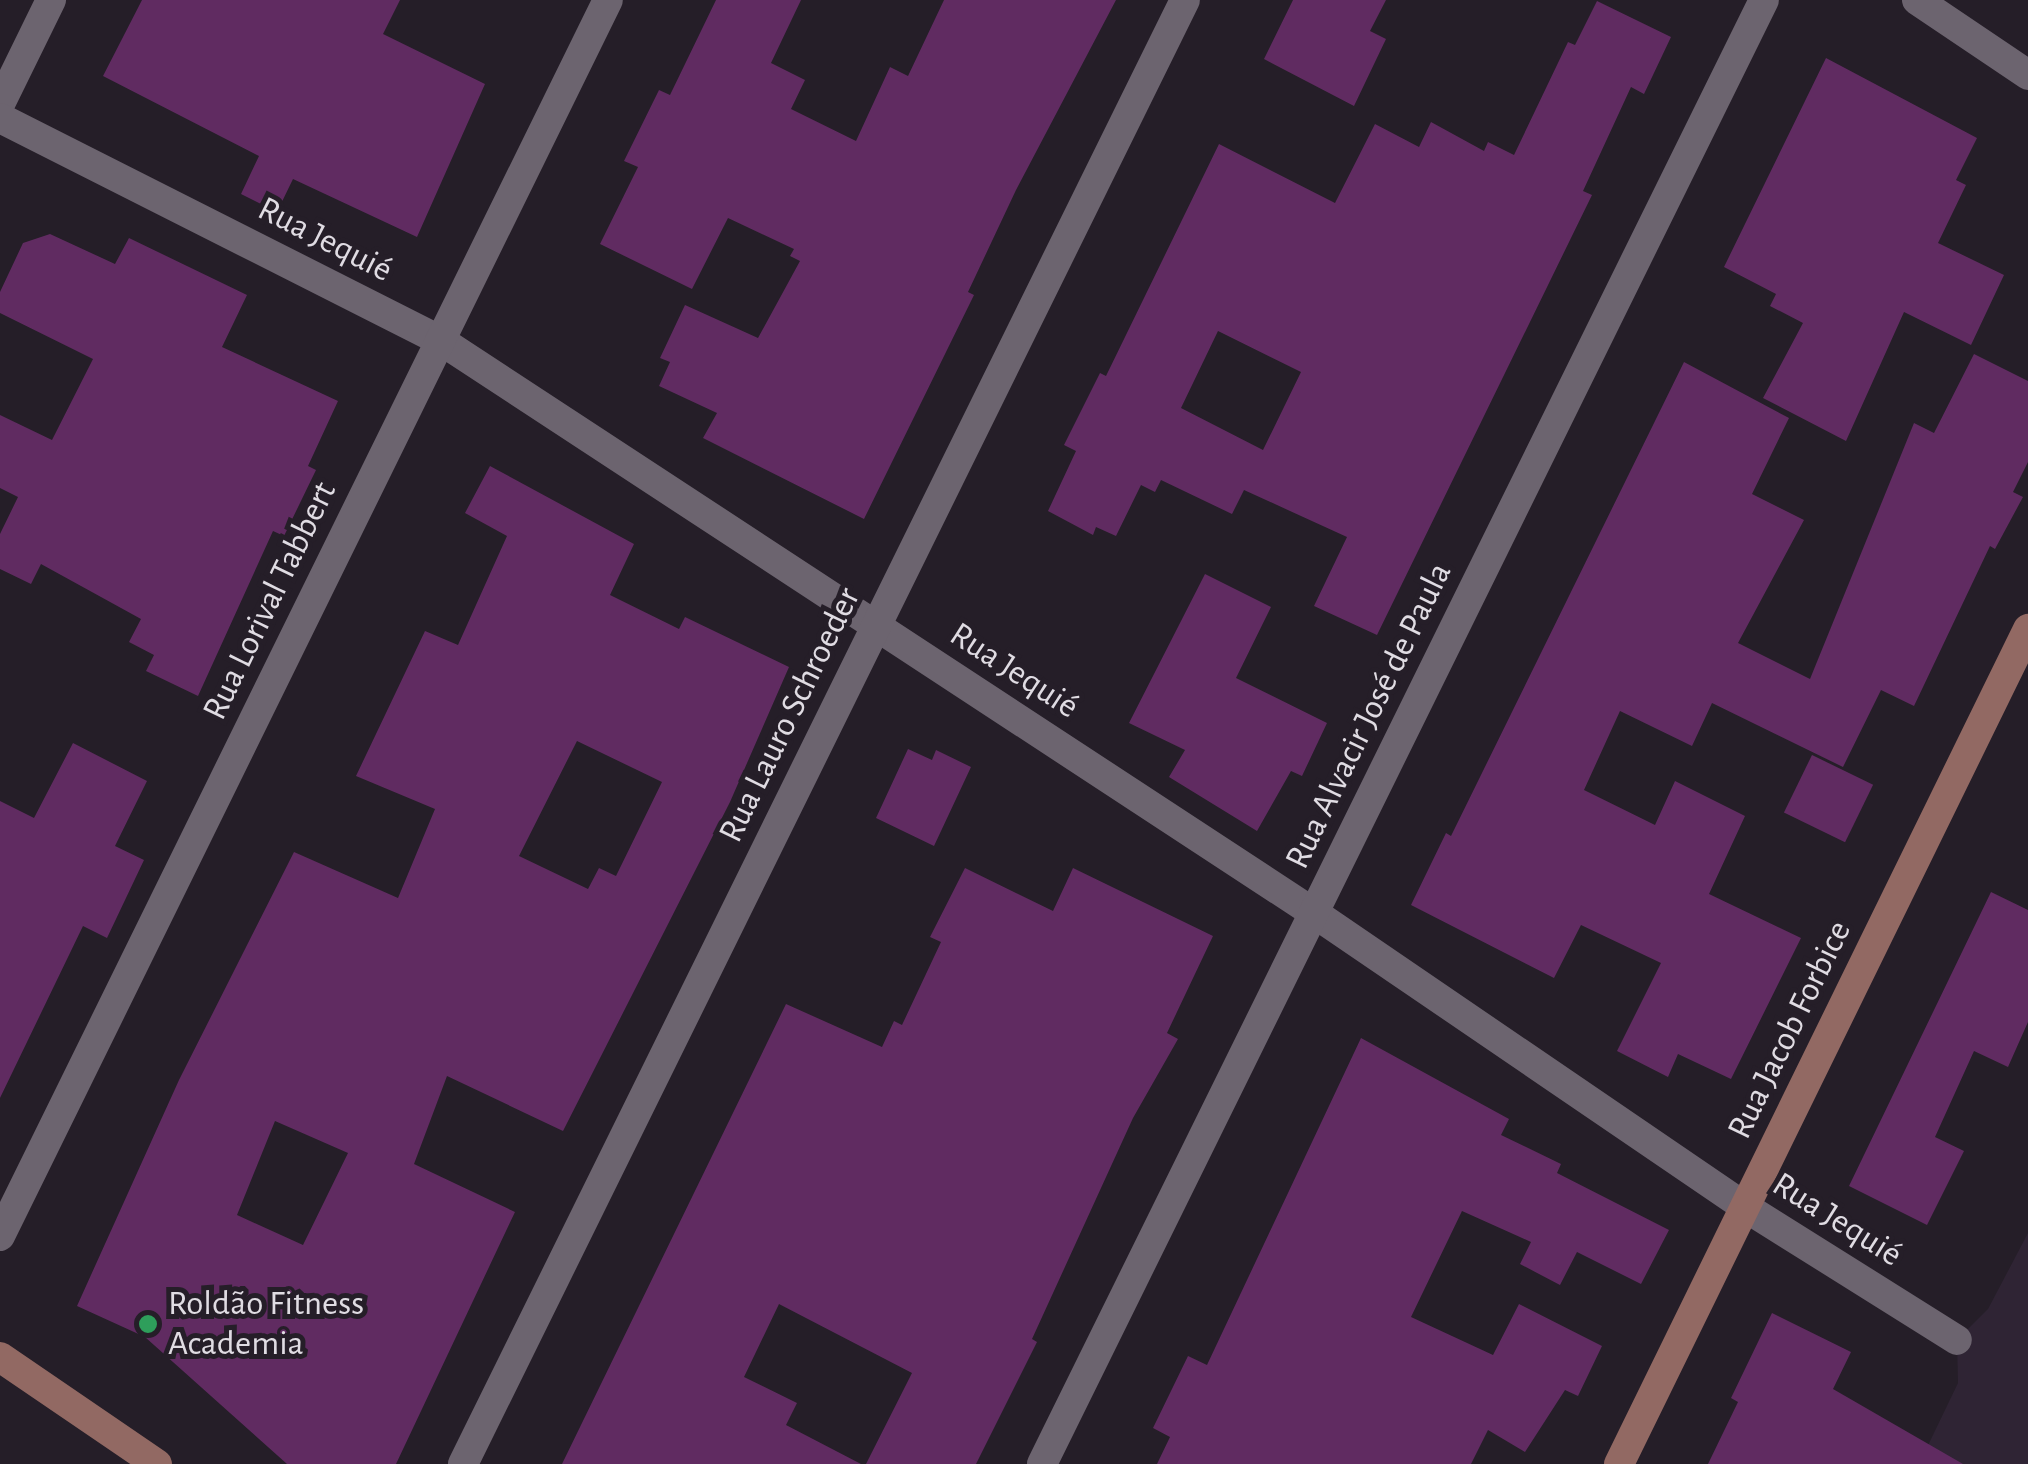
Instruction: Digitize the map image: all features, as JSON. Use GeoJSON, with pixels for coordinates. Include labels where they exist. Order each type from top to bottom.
{"type":"FeatureCollection","features":[{"type":"Feature","properties":{"kind":"street"},"geometry":{"type":"LineString","coordinates":[[0,104],[52,0]]}},
{"type":"Feature","properties":{"kind":"street","name":"Rua Lorival Tabbert"},"geometry":{"type":"LineString","coordinates":[[0,1236],[608,0]]}},
{"type":"Feature","properties":{"kind":"street","name":"Rua Lauro Schroeder"},"geometry":{"type":"LineString","coordinates":[[462,1464],[1186,0]]}},
{"type":"Feature","properties":{"kind":"street","name":"Rua Alvacir José de Paula"},"geometry":{"type":"LineString","coordinates":[[1042,1464],[1764,0]]}},
{"type":"Feature","properties":{"kind":"street"},"geometry":{"type":"LineString","coordinates":[[1917,0],[2028,75]]}},
{"type":"Feature","properties":{"kind":"street","name":"Rua Jequié"},"geometry":{"type":"LineString","coordinates":[[0,118],[440,340],[1314,912],[1745,1207],[1957,1340]]}},
{"type":"Feature","properties":{"kind":"street","name":"Rua Jacob Forbice"},"geometry":{"type":"LineString","coordinates":[[1619,1464],[2028,629]]}},
{"type":"Feature","properties":{"kind":"street"},"geometry":{"type":"LineString","coordinates":[[0,1357],[157,1464]]}},
{"type":"Feature","properties":{"kind":"shaded area"},"geometry":{"type":"Polygon","coordinates":[[[2028,1233],[2028,1464],[1919,1464],[1958,1383],[1957,1340],[1988,1309],[2028,1233]]]}},
{"type":"Feature","properties":{"kind":"building"},"geometry":{"type":"Polygon","coordinates":[[[142,0],[400,0],[383,34],[485,84],[417,237],[293,179],[277,212],[241,194],[259,156],[103,76],[142,0]]]}},
{"type":"Feature","properties":{"kind":"building"},"geometry":{"type":"Polygon","coordinates":[[[716,0],[801,0],[771,63],[805,80],[791,109],[856,141],[890,67],[908,76],[944,0],[1116,0],[1016,190],[968,292],[974,295],[864,519],[703,438],[717,413],[659,386],[670,362],[660,358],[685,305],[758,338],[800,261],[790,256],[794,249],[728,218],[692,289],[600,244],[638,167],[624,161],[659,90],[670,95],[716,0]]]}},
{"type":"Feature","properties":{"kind":"building"},"geometry":{"type":"Polygon","coordinates":[[[1293,0],[1386,0],[1370,31],[1386,39],[1354,106],[1264,59],[1293,0]]]}},
{"type":"Feature","properties":{"kind":"building"},"geometry":{"type":"Polygon","coordinates":[[[1597,1],[1671,37],[1644,94],[1631,87],[1583,191],[1592,195],[1377,635],[1314,606],[1347,537],[1244,490],[1232,514],[1161,480],[1155,492],[1141,485],[1116,536],[1096,527],[1093,535],[1048,511],[1076,451],[1064,445],[1100,373],[1106,376],[1219,144],[1335,203],[1375,124],[1419,147],[1431,122],[1484,151],[1488,142],[1514,155],[1568,42],[1575,45],[1597,1]],[[1218,331],[1181,408],[1263,450],[1301,372],[1218,331]]]}},
{"type":"Feature","properties":{"kind":"building"},"geometry":{"type":"Polygon","coordinates":[[[1826,58],[1977,138],[1956,180],[1966,185],[1938,243],[2004,275],[1971,345],[1904,312],[1846,441],[1763,398],[1803,323],[1770,306],[1776,294],[1724,267],[1826,58]]]}},
{"type":"Feature","properties":{"kind":"building"},"geometry":{"type":"Polygon","coordinates":[[[50,234],[115,264],[129,238],[247,295],[222,347],[338,401],[308,466],[316,470],[284,536],[273,531],[198,696],[146,671],[154,655],[129,642],[141,619],[41,564],[31,584],[0,569],[0,534],[18,497],[0,488],[0,415],[52,440],[93,359],[0,313],[0,292],[23,243],[50,234]]]}},
{"type":"Feature","properties":{"kind":"building"},"geometry":{"type":"Polygon","coordinates":[[[1974,354],[2028,381],[2028,462],[2013,492],[2023,497],[1995,549],[1990,546],[1914,706],[1881,690],[1843,767],[1712,703],[1692,746],[1620,711],[1584,790],[1655,825],[1675,781],[1745,816],[1709,894],[1801,938],[1731,1079],[1678,1054],[1668,1077],[1617,1051],[1661,963],[1581,925],[1554,978],[1411,905],[1446,833],[1451,836],[1684,362],[1789,418],[1752,494],[1804,520],[1738,643],[1810,679],[1914,423],[1934,433],[1974,354]]]}},
{"type":"Feature","properties":{"kind":"building"},"geometry":{"type":"Polygon","coordinates":[[[490,466],[634,544],[610,595],[679,629],[685,617],[789,667],[730,802],[563,1131],[447,1076],[414,1164],[515,1212],[396,1464],[287,1464],[145,1337],[77,1306],[179,1080],[294,852],[398,898],[435,809],[356,776],[425,631],[458,645],[507,536],[465,513],[490,466]],[[577,741],[519,856],[588,889],[599,868],[616,876],[662,782],[577,741]],[[275,1121],[237,1215],[303,1245],[348,1153],[275,1121]]]}},
{"type":"Feature","properties":{"kind":"building"},"geometry":{"type":"Polygon","coordinates":[[[1205,574],[1271,607],[1236,678],[1327,723],[1302,776],[1291,771],[1257,831],[1169,777],[1185,750],[1129,723],[1205,574]]]}},
{"type":"Feature","properties":{"kind":"building"},"geometry":{"type":"Polygon","coordinates":[[[73,743],[147,781],[115,846],[144,860],[107,938],[83,926],[0,1098],[0,801],[34,818],[73,743]]]}},
{"type":"Feature","properties":{"kind":"building"},"geometry":{"type":"Polygon","coordinates":[[[908,749],[932,760],[936,750],[971,767],[934,846],[876,818],[908,749]]]}},
{"type":"Feature","properties":{"kind":"building"},"geometry":{"type":"Polygon","coordinates":[[[1812,755],[1873,785],[1845,842],[1784,813],[1812,755]]]}},
{"type":"Feature","properties":{"kind":"building"},"geometry":{"type":"Polygon","coordinates":[[[965,868],[1053,911],[1073,868],[1213,936],[1167,1033],[1178,1039],[1133,1118],[1032,1339],[1037,1342],[976,1464],[866,1464],[912,1373],[779,1304],[744,1377],[797,1403],[786,1425],[861,1464],[562,1464],[786,1004],[882,1047],[894,1021],[902,1025],[941,942],[930,937],[965,868]]]}},
{"type":"Feature","properties":{"kind":"building"},"geometry":{"type":"Polygon","coordinates":[[[1991,892],[2028,910],[2028,1022],[2008,1067],[1974,1051],[1935,1137],[1964,1151],[1927,1225],[1849,1186],[1991,892]]]}},
{"type":"Feature","properties":{"kind":"building"},"geometry":{"type":"Polygon","coordinates":[[[1361,1038],[1509,1119],[1501,1135],[1561,1164],[1557,1173],[1669,1230],[1641,1284],[1577,1252],[1560,1285],[1520,1264],[1531,1242],[1462,1211],[1411,1317],[1493,1355],[1519,1304],[1602,1346],[1578,1396],[1565,1390],[1525,1452],[1488,1430],[1471,1464],[1157,1464],[1170,1437],[1153,1428],[1188,1356],[1207,1365],[1361,1038]]]}},
{"type":"Feature","properties":{"kind":"building"},"geometry":{"type":"Polygon","coordinates":[[[1772,1313],[1851,1352],[1833,1389],[1963,1464],[1708,1464],[1738,1402],[1731,1398],[1772,1313]]]}},
{"type":"Feature","properties":{"kind":"place","name":"Roldão Fitness Academia"},"geometry":{"type":"Point","coordinates":[148,1324]}}]}
